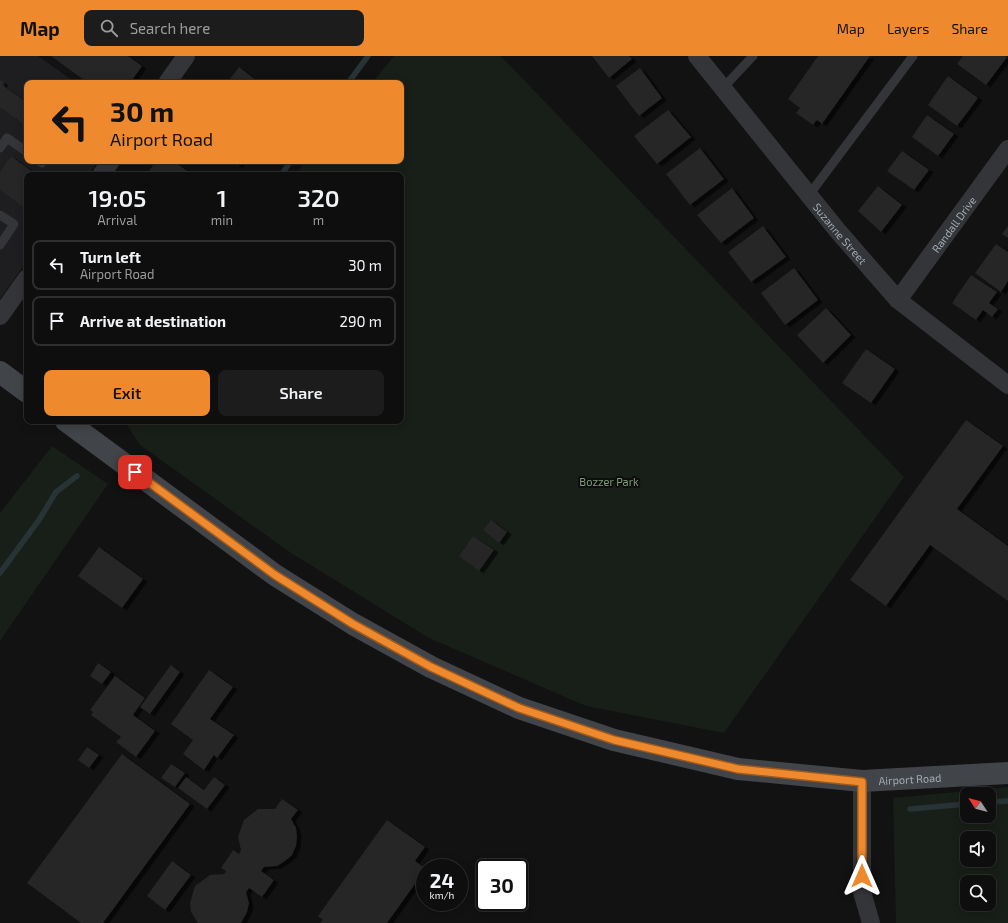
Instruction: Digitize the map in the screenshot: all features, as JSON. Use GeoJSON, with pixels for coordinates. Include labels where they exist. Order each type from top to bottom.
{"type":"FeatureCollection","features":[{"type":"Feature","properties":{"kind":"main road"},"geometry":{"type":"LineString","coordinates":[[0,372],[24,390]]}},
{"type":"Feature","properties":{"kind":"main road","name":"Airport Road"},"geometry":{"type":"LineString","coordinates":[[70,424],[275,575],[353,624],[431,667],[519,708],[614,740],[738,769],[862,782],[1008,773]]}},
{"type":"Feature","properties":{"kind":"street"},"geometry":{"type":"LineString","coordinates":[[169,80],[186,56]]}},
{"type":"Feature","properties":{"kind":"street","name":"Suzanne Street"},"geometry":{"type":"LineString","coordinates":[[697,56],[809,195],[898,300],[1008,385]]}},
{"type":"Feature","properties":{"kind":"street","name":"Randall Drive"},"geometry":{"type":"LineString","coordinates":[[898,300],[1008,149]]}},
{"type":"Feature","properties":{"kind":"street"},"geometry":{"type":"LineString","coordinates":[[0,316],[24,282]]}},
{"type":"Feature","properties":{"kind":"street"},"geometry":{"type":"LineString","coordinates":[[862,782],[862,892],[871,923]]}},
{"type":"Feature","properties":{"kind":"lane"},"geometry":{"type":"LineString","coordinates":[[809,195],[913,56]]}},
{"type":"Feature","properties":{"kind":"lane"},"geometry":{"type":"LineString","coordinates":[[723,88],[749,57]]}},
{"type":"Feature","properties":{"kind":"lane"},"geometry":{"type":"LineString","coordinates":[[0,148],[7,138],[24,150]]}},
{"type":"Feature","properties":{"kind":"lane"},"geometry":{"type":"LineString","coordinates":[[0,215],[14,224],[0,245]]}},
{"type":"Feature","properties":{"kind":"shaded area"},"geometry":{"type":"Polygon","coordinates":[[[0,56],[38,56],[72,80],[24,80],[24,164],[96,164],[90,172],[24,172],[24,265],[0,299],[0,56]]]}},
{"type":"Feature","properties":{"kind":"green space","name":"Bozzer Park"},"geometry":{"type":"Polygon","coordinates":[[[394,56],[501,56],[904,477],[724,733],[586,706],[429,638],[291,553],[140,445],[127,425],[404,424],[404,172],[298,172],[304,164],[404,164],[404,80],[374,80],[394,56]]]}},
{"type":"Feature","properties":{"kind":"green space"},"geometry":{"type":"Polygon","coordinates":[[[52,446],[108,484],[0,641],[0,513],[52,446]]]}},
{"type":"Feature","properties":{"kind":"green space"},"geometry":{"type":"Polygon","coordinates":[[[1008,787],[1008,923],[896,923],[893,798],[960,792],[960,823],[996,823],[996,788],[1008,787]]]}},
{"type":"Feature","properties":{"kind":"building"},"geometry":{"type":"Polygon","coordinates":[[[51,56],[128,56],[142,66],[132,80],[84,80],[51,56]]]}},
{"type":"Feature","properties":{"kind":"building"},"geometry":{"type":"Polygon","coordinates":[[[592,56],[629,56],[632,59],[609,78],[592,56]]]}},
{"type":"Feature","properties":{"kind":"building"},"geometry":{"type":"Polygon","coordinates":[[[818,56],[870,56],[822,124],[817,120],[813,125],[796,113],[800,108],[788,99],[818,56]]]}},
{"type":"Feature","properties":{"kind":"building"},"geometry":{"type":"Polygon","coordinates":[[[963,56],[1007,57],[986,85],[957,64],[963,56]]]}},
{"type":"Feature","properties":{"kind":"building"},"geometry":{"type":"Polygon","coordinates":[[[239,67],[256,80],[229,80],[239,67]]]}},
{"type":"Feature","properties":{"kind":"building"},"geometry":{"type":"Polygon","coordinates":[[[640,68],[662,98],[639,116],[616,86],[640,68]]]}},
{"type":"Feature","properties":{"kind":"building"},"geometry":{"type":"Polygon","coordinates":[[[948,76],[978,98],[957,126],[928,105],[948,76]]]}},
{"type":"Feature","properties":{"kind":"building"},"geometry":{"type":"Polygon","coordinates":[[[0,80],[4,83],[2,85],[24,100],[24,125],[0,107],[0,80]]]}},
{"type":"Feature","properties":{"kind":"building"},"geometry":{"type":"Polygon","coordinates":[[[668,110],[691,137],[657,164],[634,136],[668,110]]]}},
{"type":"Feature","properties":{"kind":"building"},"geometry":{"type":"Polygon","coordinates":[[[927,115],[954,134],[938,156],[912,137],[927,115]]]}},
{"type":"Feature","properties":{"kind":"building"},"geometry":{"type":"Polygon","coordinates":[[[700,148],[724,179],[690,205],[666,174],[700,148]]]}},
{"type":"Feature","properties":{"kind":"building"},"geometry":{"type":"Polygon","coordinates":[[[902,151],[929,170],[914,190],[887,171],[902,151]]]}},
{"type":"Feature","properties":{"kind":"building"},"geometry":{"type":"Polygon","coordinates":[[[11,156],[33,172],[24,172],[24,208],[0,190],[0,172],[11,156]]]}},
{"type":"Feature","properties":{"kind":"building"},"geometry":{"type":"Polygon","coordinates":[[[154,164],[177,164],[189,172],[148,172],[154,164]]]}},
{"type":"Feature","properties":{"kind":"building"},"geometry":{"type":"Polygon","coordinates":[[[878,186],[902,205],[881,232],[858,211],[878,186]]]}},
{"type":"Feature","properties":{"kind":"building"},"geometry":{"type":"Polygon","coordinates":[[[732,188],[754,218],[721,243],[697,215],[732,188]]]}},
{"type":"Feature","properties":{"kind":"building"},"geometry":{"type":"Polygon","coordinates":[[[763,226],[786,257],[751,282],[728,252],[763,226]]]}},
{"type":"Feature","properties":{"kind":"building"},"geometry":{"type":"Polygon","coordinates":[[[1008,226],[1008,238],[1002,234],[1008,226]]]}},
{"type":"Feature","properties":{"kind":"building"},"geometry":{"type":"Polygon","coordinates":[[[996,244],[1008,252],[1008,281],[1001,292],[975,273],[996,244]]]}},
{"type":"Feature","properties":{"kind":"building"},"geometry":{"type":"Polygon","coordinates":[[[794,268],[818,300],[785,325],[761,293],[794,268]]]}},
{"type":"Feature","properties":{"kind":"building"},"geometry":{"type":"Polygon","coordinates":[[[971,275],[997,292],[989,303],[998,309],[992,317],[983,310],[976,320],[952,303],[971,275]]]}},
{"type":"Feature","properties":{"kind":"building"},"geometry":{"type":"Polygon","coordinates":[[[826,308],[851,335],[823,363],[797,335],[826,308]]]}},
{"type":"Feature","properties":{"kind":"building"},"geometry":{"type":"Polygon","coordinates":[[[866,349],[895,369],[871,403],[842,383],[866,349]]]}},
{"type":"Feature","properties":{"kind":"building"},"geometry":{"type":"Polygon","coordinates":[[[966,420],[1003,446],[957,509],[1008,546],[1008,601],[930,545],[886,606],[850,580],[966,420]]]}},
{"type":"Feature","properties":{"kind":"building"},"geometry":{"type":"Polygon","coordinates":[[[491,520],[507,532],[499,543],[483,530],[491,520]]]}},
{"type":"Feature","properties":{"kind":"building"},"geometry":{"type":"Polygon","coordinates":[[[473,536],[494,550],[479,571],[459,556],[473,536]]]}},
{"type":"Feature","properties":{"kind":"building"},"geometry":{"type":"Polygon","coordinates":[[[99,547],[143,579],[122,608],[78,576],[99,547]]]}},
{"type":"Feature","properties":{"kind":"building"},"geometry":{"type":"Polygon","coordinates":[[[98,663],[111,672],[102,684],[90,676],[98,663]]]}},
{"type":"Feature","properties":{"kind":"building"},"geometry":{"type":"Polygon","coordinates":[[[171,665],[180,672],[150,714],[140,707],[171,665]]]}},
{"type":"Feature","properties":{"kind":"building"},"geometry":{"type":"Polygon","coordinates":[[[209,670],[233,687],[210,719],[234,735],[217,758],[214,755],[204,770],[183,754],[193,740],[171,724],[209,670]]]}},
{"type":"Feature","properties":{"kind":"building"},"geometry":{"type":"Polygon","coordinates":[[[115,676],[145,698],[133,715],[155,731],[136,757],[116,742],[121,737],[91,715],[93,712],[90,710],[115,676]]]}},
{"type":"Feature","properties":{"kind":"building"},"geometry":{"type":"Polygon","coordinates":[[[87,747],[99,755],[89,768],[78,760],[87,747]]]}},
{"type":"Feature","properties":{"kind":"building"},"geometry":{"type":"Polygon","coordinates":[[[122,754],[190,804],[103,923],[81,923],[27,883],[122,754]]]}},
{"type":"Feature","properties":{"kind":"building"},"geometry":{"type":"Polygon","coordinates":[[[171,764],[185,773],[175,787],[161,778],[171,764]]]}},
{"type":"Feature","properties":{"kind":"building"},"geometry":{"type":"Polygon","coordinates":[[[186,777],[204,790],[214,777],[225,785],[207,809],[178,788],[186,777]]]}},
{"type":"Feature","properties":{"kind":"building"},"geometry":{"type":"Polygon","coordinates":[[[282,799],[298,810],[291,819],[296,828],[297,837],[296,846],[292,855],[277,866],[264,867],[261,871],[274,880],[262,897],[249,888],[246,892],[249,903],[247,912],[241,923],[198,923],[191,912],[190,903],[195,886],[210,875],[224,874],[226,871],[221,868],[233,850],[239,854],[241,850],[238,837],[244,820],[258,809],[275,809],[282,799]]]}},
{"type":"Feature","properties":{"kind":"building"},"geometry":{"type":"Polygon","coordinates":[[[387,820],[425,847],[415,861],[416,883],[387,923],[320,923],[323,920],[318,916],[387,820]]]}},
{"type":"Feature","properties":{"kind":"building"},"geometry":{"type":"Polygon","coordinates":[[[172,861],[191,875],[165,910],[147,896],[172,861]]]}},
{"type":"Feature","properties":{"kind":"waterway"},"geometry":{"type":"LineString","coordinates":[[350,80],[368,56]]}},
{"type":"Feature","properties":{"kind":"waterway"},"geometry":{"type":"LineString","coordinates":[[283,172],[289,164]]}},
{"type":"Feature","properties":{"kind":"waterway"},"geometry":{"type":"LineString","coordinates":[[0,573],[39,520],[56,492],[77,476]]}},
{"type":"Feature","properties":{"kind":"waterway"},"geometry":{"type":"LineString","coordinates":[[996,802],[1008,801]]}},
{"type":"Feature","properties":{"kind":"waterway"},"geometry":{"type":"LineString","coordinates":[[910,809],[960,805]]}},
{"type":"Feature","properties":{"kind":"route"},"geometry":{"type":"LineString","coordinates":[[135,472],[275,575],[353,624],[431,667],[519,708],[614,740],[738,769],[862,782],[862,876]]}}]}
